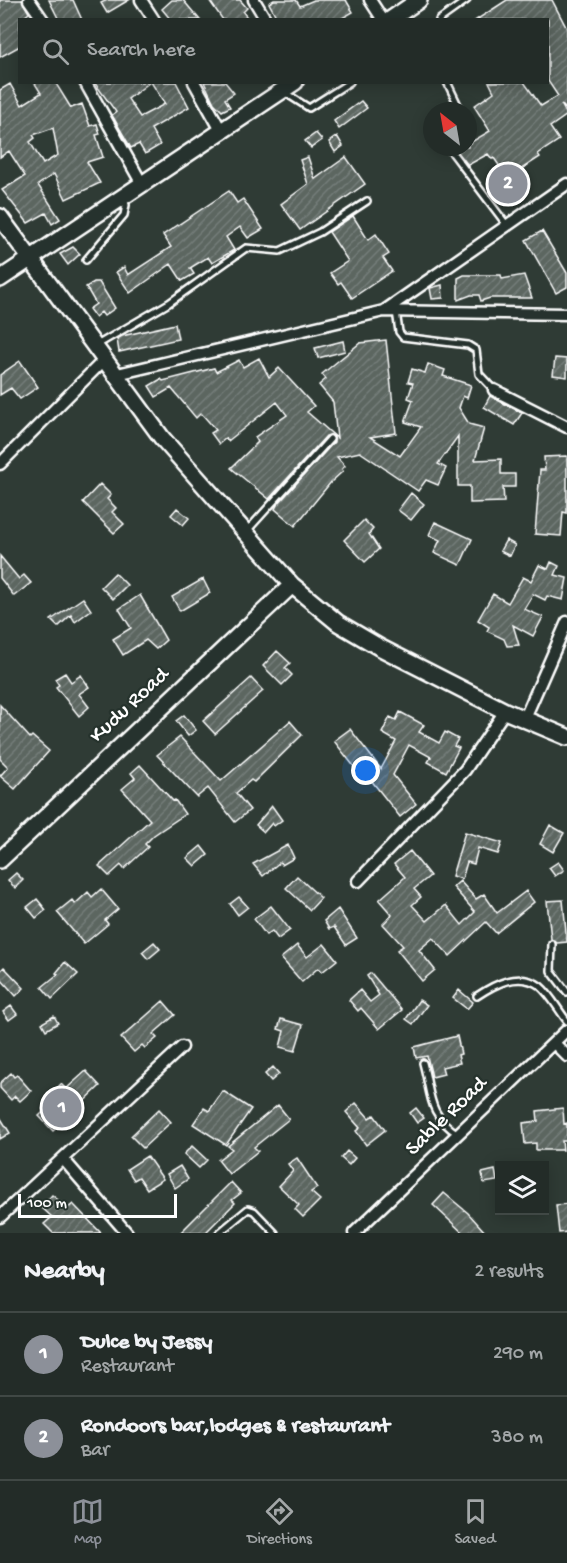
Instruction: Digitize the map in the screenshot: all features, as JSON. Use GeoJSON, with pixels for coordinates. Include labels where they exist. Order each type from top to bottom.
{"type":"FeatureCollection","features":[{"type":"Feature","properties":{"kind":"street"},"geometry":{"type":"LineString","coordinates":[[29,0],[42,18]]}},
{"type":"Feature","properties":{"kind":"street"},"geometry":{"type":"LineString","coordinates":[[141,0],[153,18]]}},
{"type":"Feature","properties":{"kind":"street"},"geometry":{"type":"LineString","coordinates":[[254,0],[266,18]]}},
{"type":"Feature","properties":{"kind":"street"},"geometry":{"type":"LineString","coordinates":[[370,0],[382,18]]}},
{"type":"Feature","properties":{"kind":"street"},"geometry":{"type":"LineString","coordinates":[[393,18],[419,0]]}},
{"type":"Feature","properties":{"kind":"street"},"geometry":{"type":"LineString","coordinates":[[86,84],[142,184]]}},
{"type":"Feature","properties":{"kind":"street"},"geometry":{"type":"LineString","coordinates":[[195,84],[222,132]]}},
{"type":"Feature","properties":{"kind":"street"},"geometry":{"type":"LineString","coordinates":[[0,279],[289,87]]}},
{"type":"Feature","properties":{"kind":"street"},"geometry":{"type":"LineString","coordinates":[[384,311],[506,224],[567,184]]}},
{"type":"Feature","properties":{"kind":"street"},"geometry":{"type":"LineString","coordinates":[[0,217],[113,375],[162,438],[292,585],[338,623],[505,711],[567,737]]}},
{"type":"Feature","properties":{"kind":"street"},"geometry":{"type":"LineString","coordinates":[[113,375],[384,311],[567,314]]}},
{"type":"Feature","properties":{"kind":"street"},"geometry":{"type":"LineString","coordinates":[[0,464],[103,361]]}},
{"type":"Feature","properties":{"kind":"street"},"geometry":{"type":"LineString","coordinates":[[494,390],[567,427]]}},
{"type":"Feature","properties":{"kind":"street","name":"Kudu Road"},"geometry":{"type":"LineString","coordinates":[[0,860],[292,585]]}},
{"type":"Feature","properties":{"kind":"street"},"geometry":{"type":"LineString","coordinates":[[524,720],[567,622]]}},
{"type":"Feature","properties":{"kind":"street"},"geometry":{"type":"LineString","coordinates":[[358,881],[465,770],[505,711]]}},
{"type":"Feature","properties":{"kind":"street","name":"Sable Road"},"geometry":{"type":"LineString","coordinates":[[354,1233],[567,1030]]}},
{"type":"Feature","properties":{"kind":"street"},"geometry":{"type":"LineString","coordinates":[[554,1043],[567,1056]]}},
{"type":"Feature","properties":{"kind":"street"},"geometry":{"type":"LineString","coordinates":[[0,1217],[64,1160],[182,1047]]}},
{"type":"Feature","properties":{"kind":"street"},"geometry":{"type":"LineString","coordinates":[[64,1160],[127,1233]]}},
{"type":"Feature","properties":{"kind":"lane"},"geometry":{"type":"LineString","coordinates":[[442,18],[467,0]]}},
{"type":"Feature","properties":{"kind":"lane"},"geometry":{"type":"LineString","coordinates":[[289,87],[309,108],[347,84]]}},
{"type":"Feature","properties":{"kind":"lane"},"geometry":{"type":"LineString","coordinates":[[448,84],[458,102]]}},
{"type":"Feature","properties":{"kind":"lane"},"geometry":{"type":"LineString","coordinates":[[455,156],[506,224]]}},
{"type":"Feature","properties":{"kind":"lane"},"geometry":{"type":"LineString","coordinates":[[86,260],[123,214],[126,205],[123,197]]}},
{"type":"Feature","properties":{"kind":"lane"},"geometry":{"type":"LineString","coordinates":[[93,347],[169,303],[246,248],[280,251],[320,232],[367,201]]}},
{"type":"Feature","properties":{"kind":"lane"},"geometry":{"type":"LineString","coordinates":[[396,311],[399,332],[403,337],[468,345],[476,350],[479,374],[483,382],[494,390]]}},
{"type":"Feature","properties":{"kind":"lane"},"geometry":{"type":"LineString","coordinates":[[245,534],[330,440]]}},
{"type":"Feature","properties":{"kind":"lane"},"geometry":{"type":"LineString","coordinates":[[552,944],[551,970],[567,992]]}},
{"type":"Feature","properties":{"kind":"lane"},"geometry":{"type":"LineString","coordinates":[[477,996],[498,982],[519,980],[539,986],[567,1021]]}},
{"type":"Feature","properties":{"kind":"lane"},"geometry":{"type":"LineString","coordinates":[[423,1063],[432,1108],[440,1120],[458,1134]]}},
{"type":"Feature","properties":{"kind":"lane"},"geometry":{"type":"LineString","coordinates":[[219,1233],[248,1209],[254,1210],[275,1233]]}},
{"type":"Feature","properties":{"kind":"building"},"geometry":{"type":"Polygon","coordinates":[[[0,0],[22,0],[29,13],[23,18],[18,18],[18,47],[0,57],[0,0]]]}},
{"type":"Feature","properties":{"kind":"building"},"geometry":{"type":"Polygon","coordinates":[[[49,0],[73,0],[81,18],[58,18],[49,0]]]}},
{"type":"Feature","properties":{"kind":"building"},"geometry":{"type":"Polygon","coordinates":[[[107,0],[129,0],[107,13],[101,3],[107,0]]]}},
{"type":"Feature","properties":{"kind":"building"},"geometry":{"type":"Polygon","coordinates":[[[172,0],[183,0],[198,18],[169,18],[162,9],[172,0]]]}},
{"type":"Feature","properties":{"kind":"building"},"geometry":{"type":"Polygon","coordinates":[[[209,0],[240,0],[247,8],[243,12],[248,18],[222,18],[209,0]]]}},
{"type":"Feature","properties":{"kind":"building"},"geometry":{"type":"Polygon","coordinates":[[[274,0],[296,0],[300,6],[314,0],[346,0],[353,12],[342,18],[277,18],[269,3],[274,0]]]}},
{"type":"Feature","properties":{"kind":"building"},"geometry":{"type":"Polygon","coordinates":[[[507,0],[552,0],[567,29],[567,110],[561,104],[567,115],[550,127],[559,140],[538,154],[540,157],[509,177],[522,197],[515,201],[502,181],[507,177],[494,158],[492,159],[488,154],[468,165],[461,156],[477,156],[477,139],[490,131],[477,111],[477,104],[494,92],[490,84],[525,84],[541,106],[558,96],[549,82],[549,18],[479,18],[507,0]]]}},
{"type":"Feature","properties":{"kind":"building"},"geometry":{"type":"Polygon","coordinates":[[[10,84],[22,105],[41,93],[35,84],[56,84],[71,108],[82,104],[90,126],[97,124],[100,134],[96,135],[103,157],[87,162],[100,183],[66,199],[54,174],[38,185],[60,219],[52,224],[46,213],[28,223],[2,190],[25,176],[9,151],[0,157],[0,90],[10,84]],[[53,128],[33,135],[35,138],[30,142],[43,164],[58,155],[53,128]]]}},
{"type":"Feature","properties":{"kind":"building"},"geometry":{"type":"Polygon","coordinates":[[[95,84],[147,84],[128,99],[140,117],[165,104],[152,84],[177,84],[189,107],[151,129],[160,145],[145,154],[139,144],[131,148],[112,115],[116,112],[95,84]]]}},
{"type":"Feature","properties":{"kind":"building"},"geometry":{"type":"Polygon","coordinates":[[[205,84],[227,84],[234,93],[225,99],[230,107],[222,111],[214,103],[205,84]]]}},
{"type":"Feature","properties":{"kind":"building"},"geometry":{"type":"Polygon","coordinates":[[[361,101],[367,108],[339,129],[334,121],[361,101]]]}},
{"type":"Feature","properties":{"kind":"building"},"geometry":{"type":"Polygon","coordinates":[[[316,133],[322,140],[311,148],[305,141],[316,133]]]}},
{"type":"Feature","properties":{"kind":"building"},"geometry":{"type":"Polygon","coordinates":[[[337,136],[343,146],[335,152],[329,142],[337,136]]]}},
{"type":"Feature","properties":{"kind":"building"},"geometry":{"type":"Polygon","coordinates":[[[308,157],[315,179],[346,157],[365,184],[300,230],[281,204],[308,184],[300,160],[308,157]]]}},
{"type":"Feature","properties":{"kind":"building"},"geometry":{"type":"Polygon","coordinates":[[[229,191],[237,203],[243,199],[263,229],[248,238],[240,227],[226,237],[234,250],[212,263],[208,257],[190,268],[194,274],[182,281],[171,264],[130,293],[116,272],[124,267],[128,275],[171,247],[163,235],[229,191]]]}},
{"type":"Feature","properties":{"kind":"building"},"geometry":{"type":"Polygon","coordinates":[[[353,216],[368,240],[376,234],[389,254],[383,258],[392,271],[352,298],[341,282],[338,284],[330,273],[348,261],[329,232],[353,216]]]}},
{"type":"Feature","properties":{"kind":"building"},"geometry":{"type":"Polygon","coordinates":[[[542,231],[567,273],[567,287],[556,293],[526,240],[542,231]]]}},
{"type":"Feature","properties":{"kind":"building"},"geometry":{"type":"Polygon","coordinates":[[[73,247],[80,254],[68,265],[60,254],[73,247]]]}},
{"type":"Feature","properties":{"kind":"building"},"geometry":{"type":"Polygon","coordinates":[[[464,275],[501,275],[502,279],[524,275],[532,298],[490,298],[481,301],[479,295],[471,295],[458,300],[458,278],[464,275]]]}},
{"type":"Feature","properties":{"kind":"building"},"geometry":{"type":"Polygon","coordinates":[[[99,282],[115,308],[104,316],[101,312],[95,317],[89,309],[96,304],[86,287],[99,282]]]}},
{"type":"Feature","properties":{"kind":"building"},"geometry":{"type":"Polygon","coordinates":[[[442,285],[443,298],[432,299],[430,288],[442,285]]]}},
{"type":"Feature","properties":{"kind":"building"},"geometry":{"type":"Polygon","coordinates":[[[175,324],[178,339],[119,352],[117,339],[122,336],[175,324]]]}},
{"type":"Feature","properties":{"kind":"building"},"geometry":{"type":"Polygon","coordinates":[[[386,340],[396,433],[370,437],[400,456],[421,427],[405,422],[413,400],[408,398],[413,383],[408,382],[412,369],[425,373],[428,364],[445,370],[443,376],[471,385],[467,398],[463,396],[459,408],[469,424],[484,428],[475,460],[501,459],[501,474],[515,474],[515,487],[503,487],[504,502],[470,503],[470,486],[458,486],[458,436],[438,464],[446,468],[438,485],[426,480],[418,491],[360,452],[337,457],[345,466],[343,471],[331,482],[295,526],[275,509],[334,442],[334,436],[326,436],[269,499],[231,468],[258,442],[255,437],[287,415],[277,402],[228,441],[226,438],[219,444],[211,433],[216,430],[201,413],[196,418],[171,388],[156,397],[149,386],[161,379],[163,381],[214,368],[216,372],[239,360],[243,367],[259,358],[269,377],[279,368],[314,406],[307,412],[337,438],[333,402],[319,385],[326,379],[322,374],[360,343],[386,340]]]}},
{"type":"Feature","properties":{"kind":"building"},"geometry":{"type":"Polygon","coordinates":[[[343,341],[345,351],[318,358],[315,348],[343,341]]]}},
{"type":"Feature","properties":{"kind":"building"},"geometry":{"type":"Polygon","coordinates":[[[555,358],[567,359],[567,377],[553,375],[555,358]]]}},
{"type":"Feature","properties":{"kind":"building"},"geometry":{"type":"Polygon","coordinates":[[[20,361],[38,387],[20,399],[11,388],[0,395],[0,375],[20,361]]]}},
{"type":"Feature","properties":{"kind":"building"},"geometry":{"type":"Polygon","coordinates":[[[490,396],[522,413],[514,425],[484,407],[490,396]]]}},
{"type":"Feature","properties":{"kind":"building"},"geometry":{"type":"Polygon","coordinates":[[[567,456],[567,513],[563,512],[561,536],[535,534],[540,470],[545,470],[544,457],[567,456]]]}},
{"type":"Feature","properties":{"kind":"building"},"geometry":{"type":"Polygon","coordinates":[[[100,484],[111,495],[107,499],[116,508],[112,512],[124,524],[114,533],[83,502],[100,484]]]}},
{"type":"Feature","properties":{"kind":"building"},"geometry":{"type":"Polygon","coordinates":[[[411,493],[424,504],[411,520],[398,510],[411,493]]]}},
{"type":"Feature","properties":{"kind":"building"},"geometry":{"type":"Polygon","coordinates":[[[177,508],[189,518],[183,525],[171,515],[177,508]]]}},
{"type":"Feature","properties":{"kind":"building"},"geometry":{"type":"Polygon","coordinates":[[[364,520],[373,529],[369,534],[379,549],[365,562],[344,540],[364,520]]]}},
{"type":"Feature","properties":{"kind":"building"},"geometry":{"type":"Polygon","coordinates":[[[435,522],[472,539],[460,565],[434,553],[440,540],[429,535],[435,522]]]}},
{"type":"Feature","properties":{"kind":"building"},"geometry":{"type":"Polygon","coordinates":[[[506,540],[515,545],[510,556],[500,551],[506,540]]]}},
{"type":"Feature","properties":{"kind":"building"},"geometry":{"type":"Polygon","coordinates":[[[0,556],[19,579],[24,575],[31,583],[14,596],[0,578],[0,556]]]}},
{"type":"Feature","properties":{"kind":"building"},"geometry":{"type":"Polygon","coordinates":[[[551,562],[559,566],[555,575],[567,578],[563,600],[547,596],[545,600],[533,594],[524,609],[543,617],[533,636],[513,625],[519,645],[507,646],[504,639],[487,631],[489,627],[478,620],[493,594],[508,603],[523,577],[531,581],[539,565],[548,569],[551,562]]]}},
{"type":"Feature","properties":{"kind":"building"},"geometry":{"type":"Polygon","coordinates":[[[115,573],[127,585],[113,599],[101,587],[115,573]]]}},
{"type":"Feature","properties":{"kind":"building"},"geometry":{"type":"Polygon","coordinates":[[[203,579],[210,593],[180,611],[172,597],[203,579]]]}},
{"type":"Feature","properties":{"kind":"building"},"geometry":{"type":"Polygon","coordinates":[[[140,595],[166,640],[156,649],[146,640],[123,655],[113,639],[131,628],[119,609],[140,595]]]}},
{"type":"Feature","properties":{"kind":"building"},"geometry":{"type":"Polygon","coordinates":[[[83,598],[91,610],[75,622],[71,615],[58,627],[51,620],[83,598]]]}},
{"type":"Feature","properties":{"kind":"building"},"geometry":{"type":"Polygon","coordinates":[[[277,651],[290,663],[285,668],[292,675],[282,685],[263,666],[277,651]]]}},
{"type":"Feature","properties":{"kind":"building"},"geometry":{"type":"Polygon","coordinates":[[[65,673],[71,682],[81,675],[89,687],[79,694],[89,707],[79,716],[56,687],[59,685],[55,679],[65,673]]]}},
{"type":"Feature","properties":{"kind":"building"},"geometry":{"type":"Polygon","coordinates":[[[251,678],[263,691],[215,734],[203,721],[251,678]]]}},
{"type":"Feature","properties":{"kind":"building"},"geometry":{"type":"Polygon","coordinates":[[[0,705],[30,738],[32,736],[49,751],[15,789],[0,776],[8,767],[0,759],[0,705]]]}},
{"type":"Feature","properties":{"kind":"building"},"geometry":{"type":"Polygon","coordinates":[[[400,712],[424,725],[419,732],[439,743],[445,732],[458,739],[454,746],[459,748],[446,772],[428,762],[431,757],[409,745],[393,775],[416,804],[400,817],[367,775],[363,778],[334,741],[350,729],[381,769],[396,741],[382,733],[390,717],[396,720],[400,712]]]}},
{"type":"Feature","properties":{"kind":"building"},"geometry":{"type":"Polygon","coordinates":[[[184,715],[196,730],[188,736],[176,721],[184,715]]]}},
{"type":"Feature","properties":{"kind":"building"},"geometry":{"type":"Polygon","coordinates":[[[290,721],[302,735],[254,782],[251,780],[236,793],[250,810],[235,822],[208,788],[197,797],[157,755],[180,737],[221,781],[290,721]]]}},
{"type":"Feature","properties":{"kind":"building"},"geometry":{"type":"Polygon","coordinates":[[[140,765],[173,801],[175,800],[185,814],[154,835],[145,844],[148,847],[124,869],[121,865],[109,876],[99,866],[150,820],[122,789],[135,778],[131,773],[140,765]]]}},
{"type":"Feature","properties":{"kind":"building"},"geometry":{"type":"Polygon","coordinates":[[[272,806],[282,820],[274,826],[272,823],[264,832],[256,825],[272,806]]]}},
{"type":"Feature","properties":{"kind":"building"},"geometry":{"type":"Polygon","coordinates":[[[550,825],[564,833],[553,852],[540,844],[550,825]]]}},
{"type":"Feature","properties":{"kind":"building"},"geometry":{"type":"Polygon","coordinates":[[[465,832],[502,843],[498,854],[478,848],[474,864],[467,862],[462,879],[452,876],[465,832]]]}},
{"type":"Feature","properties":{"kind":"building"},"geometry":{"type":"Polygon","coordinates":[[[288,845],[294,858],[282,865],[280,862],[263,876],[253,864],[288,845]]]}},
{"type":"Feature","properties":{"kind":"building"},"geometry":{"type":"Polygon","coordinates":[[[201,846],[208,855],[195,866],[187,858],[201,846]]]}},
{"type":"Feature","properties":{"kind":"building"},"geometry":{"type":"Polygon","coordinates":[[[410,851],[430,876],[414,889],[421,897],[412,905],[427,921],[446,905],[462,925],[475,912],[453,887],[460,881],[476,899],[484,894],[497,913],[526,891],[534,902],[496,933],[486,922],[450,956],[433,938],[419,950],[435,970],[422,981],[397,950],[403,946],[383,924],[392,915],[379,900],[405,877],[394,864],[410,851]]]}},
{"type":"Feature","properties":{"kind":"building"},"geometry":{"type":"Polygon","coordinates":[[[558,862],[564,870],[555,876],[549,868],[558,862]]]}},
{"type":"Feature","properties":{"kind":"building"},"geometry":{"type":"Polygon","coordinates":[[[16,873],[23,880],[15,888],[8,880],[16,873]]]}},
{"type":"Feature","properties":{"kind":"building"},"geometry":{"type":"Polygon","coordinates":[[[297,876],[321,898],[310,910],[286,888],[297,876]]]}},
{"type":"Feature","properties":{"kind":"building"},"geometry":{"type":"Polygon","coordinates":[[[101,889],[118,909],[105,920],[108,924],[84,944],[57,912],[72,900],[75,904],[88,892],[92,897],[101,889]]]}},
{"type":"Feature","properties":{"kind":"building"},"geometry":{"type":"Polygon","coordinates":[[[239,897],[248,907],[238,915],[230,904],[239,897]]]}},
{"type":"Feature","properties":{"kind":"building"},"geometry":{"type":"Polygon","coordinates":[[[37,899],[46,910],[36,918],[27,907],[37,899]]]}},
{"type":"Feature","properties":{"kind":"building"},"geometry":{"type":"Polygon","coordinates":[[[563,900],[567,942],[557,943],[551,939],[547,901],[563,900]]]}},
{"type":"Feature","properties":{"kind":"building"},"geometry":{"type":"Polygon","coordinates":[[[271,906],[290,930],[278,939],[272,931],[266,935],[254,919],[271,906]]]}},
{"type":"Feature","properties":{"kind":"building"},"geometry":{"type":"Polygon","coordinates":[[[338,909],[357,938],[346,945],[334,927],[329,929],[324,921],[338,909]]]}},
{"type":"Feature","properties":{"kind":"building"},"geometry":{"type":"Polygon","coordinates":[[[154,942],[160,949],[148,959],[142,952],[154,942]]]}},
{"type":"Feature","properties":{"kind":"building"},"geometry":{"type":"Polygon","coordinates":[[[324,944],[337,960],[322,972],[318,968],[302,982],[281,958],[297,945],[307,957],[324,944]]]}},
{"type":"Feature","properties":{"kind":"building"},"geometry":{"type":"Polygon","coordinates":[[[65,962],[78,974],[52,999],[42,987],[58,974],[56,973],[65,962]]]}},
{"type":"Feature","properties":{"kind":"building"},"geometry":{"type":"Polygon","coordinates":[[[4,967],[24,988],[16,996],[0,978],[0,971],[4,967]]]}},
{"type":"Feature","properties":{"kind":"building"},"geometry":{"type":"Polygon","coordinates":[[[371,973],[402,1010],[379,1029],[361,1008],[358,1011],[349,1000],[360,990],[370,1002],[379,995],[367,976],[371,973]]]}},
{"type":"Feature","properties":{"kind":"building"},"geometry":{"type":"Polygon","coordinates":[[[459,990],[473,1002],[467,1009],[453,998],[459,990]]]}},
{"type":"Feature","properties":{"kind":"building"},"geometry":{"type":"Polygon","coordinates":[[[419,1000],[427,1005],[413,1024],[406,1019],[419,1000]]]}},
{"type":"Feature","properties":{"kind":"building"},"geometry":{"type":"Polygon","coordinates":[[[163,1001],[175,1015],[153,1034],[157,1038],[145,1048],[142,1045],[134,1052],[121,1038],[163,1001]]]}},
{"type":"Feature","properties":{"kind":"building"},"geometry":{"type":"Polygon","coordinates":[[[11,1006],[17,1014],[9,1020],[3,1012],[11,1006]]]}},
{"type":"Feature","properties":{"kind":"building"},"geometry":{"type":"Polygon","coordinates":[[[54,1016],[58,1023],[46,1030],[42,1023],[54,1016]]]}},
{"type":"Feature","properties":{"kind":"building"},"geometry":{"type":"Polygon","coordinates":[[[281,1019],[303,1025],[295,1051],[280,1047],[284,1031],[278,1029],[281,1019]]]}},
{"type":"Feature","properties":{"kind":"building"},"geometry":{"type":"Polygon","coordinates":[[[457,1036],[461,1054],[458,1055],[460,1063],[442,1067],[444,1074],[432,1077],[427,1056],[416,1058],[414,1047],[457,1036]]]}},
{"type":"Feature","properties":{"kind":"building"},"geometry":{"type":"Polygon","coordinates":[[[273,1067],[279,1074],[271,1081],[265,1074],[273,1067]]]}},
{"type":"Feature","properties":{"kind":"building"},"geometry":{"type":"Polygon","coordinates":[[[86,1071],[100,1086],[53,1131],[39,1116],[56,1100],[51,1094],[61,1084],[66,1089],[86,1071]]]}},
{"type":"Feature","properties":{"kind":"building"},"geometry":{"type":"Polygon","coordinates":[[[11,1073],[14,1077],[17,1075],[31,1091],[20,1101],[15,1096],[11,1100],[0,1088],[0,1083],[11,1073]]]}},
{"type":"Feature","properties":{"kind":"building"},"geometry":{"type":"Polygon","coordinates":[[[223,1091],[251,1109],[226,1145],[193,1124],[204,1108],[209,1111],[223,1091]]]}},
{"type":"Feature","properties":{"kind":"building"},"geometry":{"type":"Polygon","coordinates":[[[356,1103],[369,1118],[374,1115],[385,1130],[366,1145],[356,1131],[360,1128],[346,1112],[356,1103]]]}},
{"type":"Feature","properties":{"kind":"building"},"geometry":{"type":"Polygon","coordinates":[[[278,1105],[289,1119],[254,1147],[258,1151],[229,1174],[218,1160],[232,1149],[228,1146],[278,1105]]]}},
{"type":"Feature","properties":{"kind":"building"},"geometry":{"type":"Polygon","coordinates":[[[416,1108],[424,1118],[417,1123],[410,1113],[416,1108]]]}},
{"type":"Feature","properties":{"kind":"building"},"geometry":{"type":"Polygon","coordinates":[[[563,1108],[564,1124],[567,1123],[567,1141],[562,1141],[563,1150],[536,1150],[536,1143],[525,1144],[523,1123],[538,1121],[537,1111],[563,1108]]]}},
{"type":"Feature","properties":{"kind":"building"},"geometry":{"type":"Polygon","coordinates":[[[159,1109],[171,1122],[143,1148],[131,1136],[159,1109]]]}},
{"type":"Feature","properties":{"kind":"building"},"geometry":{"type":"Polygon","coordinates":[[[0,1117],[10,1133],[0,1139],[0,1117]]]}},
{"type":"Feature","properties":{"kind":"building"},"geometry":{"type":"Polygon","coordinates":[[[192,1146],[207,1160],[199,1168],[184,1154],[192,1146]]]}},
{"type":"Feature","properties":{"kind":"building"},"geometry":{"type":"Polygon","coordinates":[[[347,1151],[355,1158],[349,1165],[341,1158],[347,1151]]]}},
{"type":"Feature","properties":{"kind":"building"},"geometry":{"type":"Polygon","coordinates":[[[147,1156],[163,1179],[147,1189],[139,1177],[134,1180],[127,1169],[147,1156]]]}},
{"type":"Feature","properties":{"kind":"building"},"geometry":{"type":"Polygon","coordinates":[[[297,1158],[317,1188],[311,1192],[320,1200],[303,1217],[295,1209],[299,1205],[279,1186],[293,1171],[288,1164],[297,1158]]]}},
{"type":"Feature","properties":{"kind":"building"},"geometry":{"type":"Polygon","coordinates":[[[180,1166],[188,1179],[175,1188],[167,1174],[180,1166]]]}},
{"type":"Feature","properties":{"kind":"building"},"geometry":{"type":"Polygon","coordinates":[[[495,1170],[495,1181],[484,1183],[482,1173],[495,1170]]]}},
{"type":"Feature","properties":{"kind":"building"},"geometry":{"type":"Polygon","coordinates":[[[231,1182],[241,1193],[232,1200],[235,1203],[205,1233],[180,1233],[231,1182]]]}},
{"type":"Feature","properties":{"kind":"building"},"geometry":{"type":"Polygon","coordinates":[[[444,1193],[468,1213],[486,1233],[463,1233],[433,1205],[444,1193]]]}},
{"type":"Feature","properties":{"kind":"building"},"geometry":{"type":"Polygon","coordinates":[[[52,1195],[68,1208],[73,1204],[101,1233],[53,1233],[44,1224],[52,1217],[41,1207],[52,1195]]]}},
{"type":"Feature","properties":{"kind":"building"},"geometry":{"type":"Polygon","coordinates":[[[567,1204],[567,1232],[559,1233],[556,1205],[567,1204]]]}},
{"type":"Feature","properties":{"kind":"place","name":"Rondoors bar,lodges & restaurant"},"geometry":{"type":"Point","coordinates":[508,184]}},
{"type":"Feature","properties":{"kind":"place","name":"Dulce by Jessy"},"geometry":{"type":"Point","coordinates":[62,1108]}}]}
